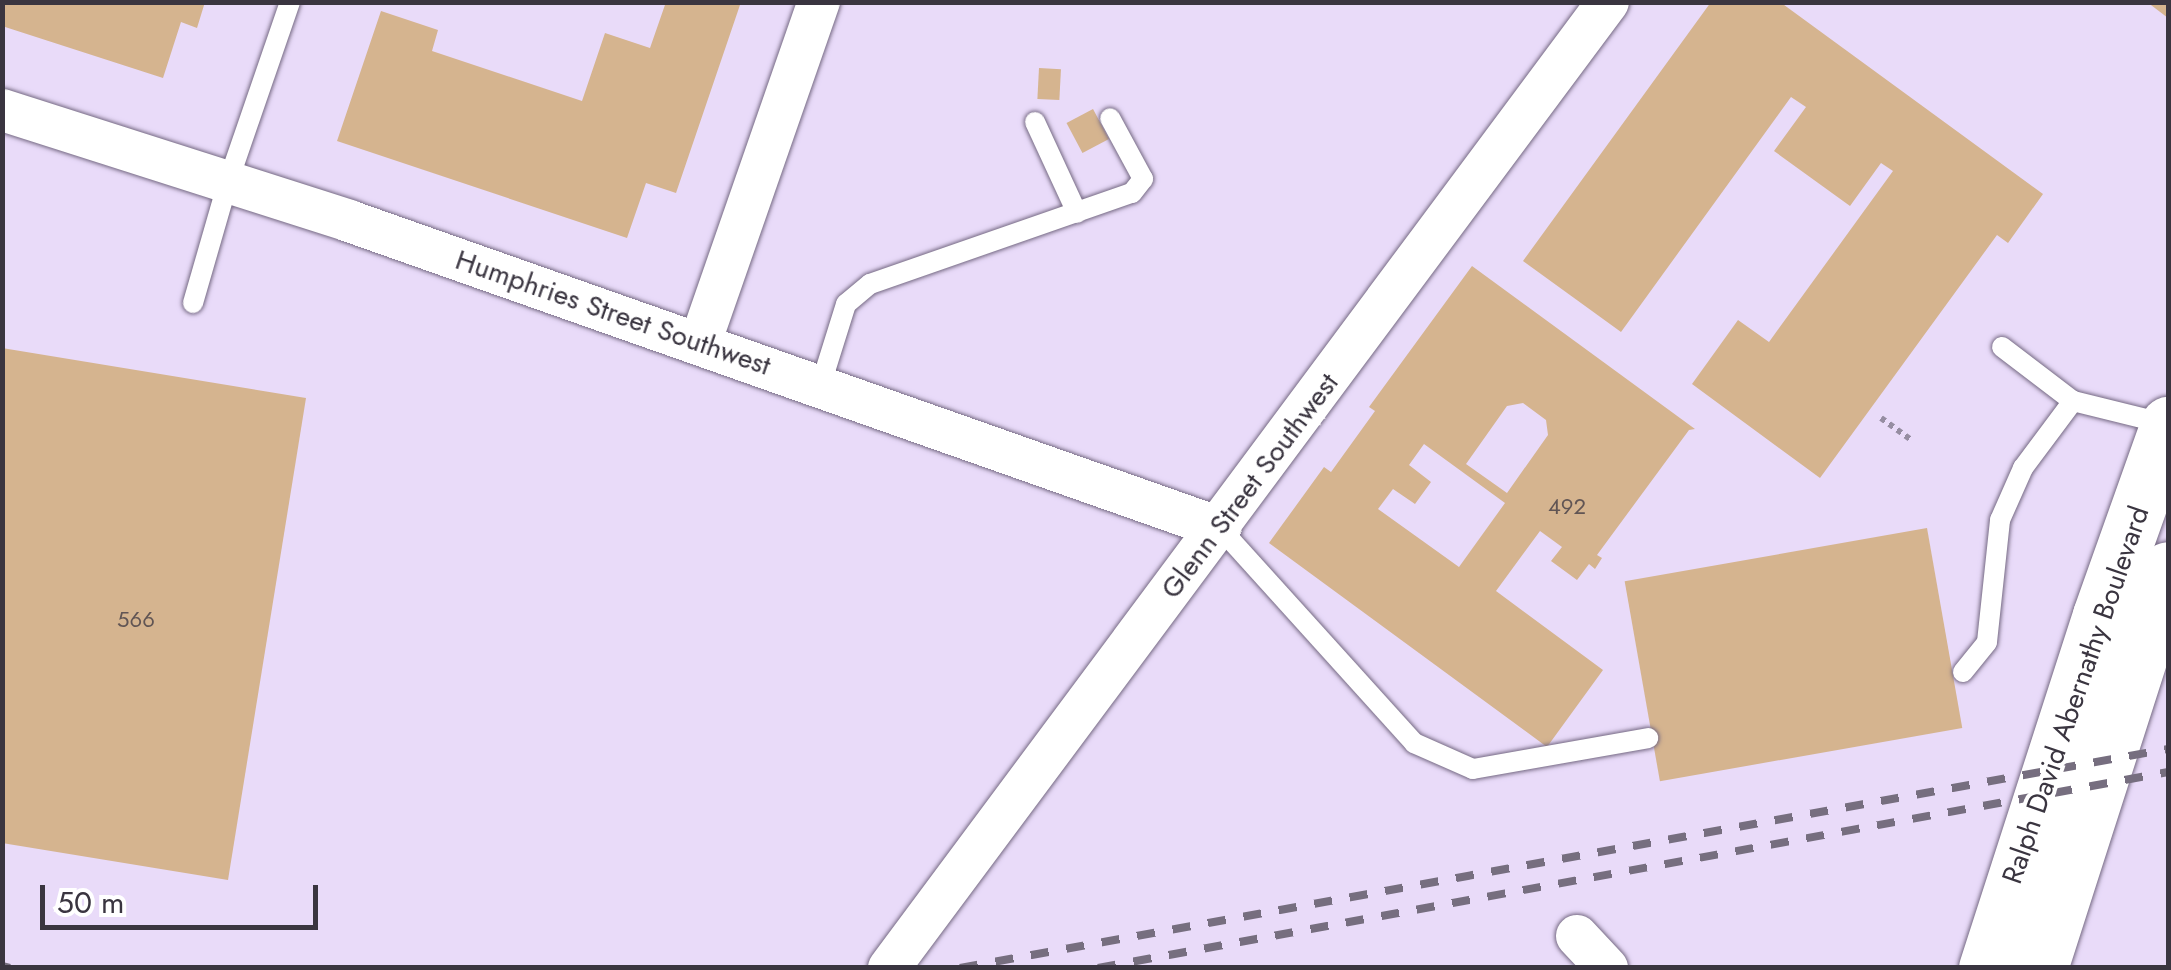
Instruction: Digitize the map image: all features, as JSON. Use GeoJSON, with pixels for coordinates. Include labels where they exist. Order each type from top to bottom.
{"type":"FeatureCollection","features":[{"type":"Feature","properties":{"kind":"main road","name":"Ralph David Abernathy Boulevard"},"geometry":{"type":"LineString","coordinates":[[1986,968],[2100,615],[2168,424]]}},
{"type":"Feature","properties":{"kind":"main road","name":"Ralph David Abernathy Boulevard"},"geometry":{"type":"LineString","coordinates":[[2040,968],[2168,569]]}},
{"type":"Feature","properties":{"kind":"street"},"geometry":{"type":"LineString","coordinates":[[700,343],[819,2]]}},
{"type":"Feature","properties":{"kind":"street","name":"Glenn Street Southwest"},"geometry":{"type":"LineString","coordinates":[[889,968],[1608,2]]}},
{"type":"Feature","properties":{"kind":"street","name":"Humphries Street Southwest"},"geometry":{"type":"LineString","coordinates":[[2,110],[228,182],[821,384],[1220,528]]}},
{"type":"Feature","properties":{"kind":"street"},"geometry":{"type":"LineString","coordinates":[[1577,936],[1607,968]]}},
{"type":"Feature","properties":{"kind":"lane"},"geometry":{"type":"LineString","coordinates":[[193,303],[228,182],[290,2]]}},
{"type":"Feature","properties":{"kind":"lane"},"geometry":{"type":"LineString","coordinates":[[821,384],[846,304],[870,284],[1132,194],[1143,179],[1110,118]]}},
{"type":"Feature","properties":{"kind":"lane"},"geometry":{"type":"LineString","coordinates":[[1035,122],[1076,212]]}},
{"type":"Feature","properties":{"kind":"lane"},"geometry":{"type":"LineString","coordinates":[[2002,347],[2073,401],[2168,424]]}},
{"type":"Feature","properties":{"kind":"lane"},"geometry":{"type":"LineString","coordinates":[[1963,672],[1986,642],[2000,520],[2023,468],[2073,401]]}},
{"type":"Feature","properties":{"kind":"lane"},"geometry":{"type":"LineString","coordinates":[[1220,528],[1414,743],[1473,769],[1648,738]]}},
{"type":"Feature","properties":{"kind":"path"},"geometry":{"type":"LineString","coordinates":[[1881,418],[1910,439]]}},
{"type":"Feature","properties":{"kind":"building"},"geometry":{"type":"Polygon","coordinates":[[[2,2],[205,2],[197,28],[181,22],[163,78],[2,26],[2,2]]]}},
{"type":"Feature","properties":{"kind":"building"},"geometry":{"type":"Polygon","coordinates":[[[666,2],[741,2],[676,193],[646,183],[627,238],[337,141],[381,11],[438,30],[432,51],[582,101],[605,33],[650,48],[666,2]]]}},
{"type":"Feature","properties":{"kind":"building"},"geometry":{"type":"Polygon","coordinates":[[[1711,2],[1780,2],[2043,194],[2008,243],[1997,235],[1820,478],[1692,384],[1738,320],[1769,342],[1893,171],[1881,163],[1850,206],[1774,151],[1806,107],[1791,97],[1621,332],[1523,261],[1711,2]]]}},
{"type":"Feature","properties":{"kind":"building"},"geometry":{"type":"Polygon","coordinates":[[[2147,2],[2168,2],[2168,18],[2147,2]]]}},
{"type":"Feature","properties":{"kind":"building"},"geometry":{"type":"Polygon","coordinates":[[[1039,68],[1061,69],[1059,100],[1037,99],[1039,68]]]}},
{"type":"Feature","properties":{"kind":"building"},"geometry":{"type":"Polygon","coordinates":[[[1093,109],[1109,139],[1082,153],[1067,123],[1093,109]]]}},
{"type":"Feature","properties":{"kind":"building"},"geometry":{"type":"Polygon","coordinates":[[[1472,266],[1695,429],[1689,430],[1597,555],[1602,558],[1595,569],[1589,564],[1577,580],[1551,561],[1562,547],[1540,531],[1496,591],[1603,670],[1547,747],[1269,543],[1324,467],[1331,472],[1375,411],[1369,407],[1472,266]],[[1523,403],[1507,406],[1466,464],[1507,493],[1548,435],[1546,420],[1523,403]],[[1424,444],[1409,465],[1431,482],[1415,504],[1393,489],[1378,509],[1459,567],[1505,503],[1424,444]]]}},
{"type":"Feature","properties":{"kind":"building"},"geometry":{"type":"Polygon","coordinates":[[[2,348],[306,398],[228,880],[2,843],[2,348]]]}},
{"type":"Feature","properties":{"kind":"building"},"geometry":{"type":"Polygon","coordinates":[[[1927,528],[1962,728],[1660,781],[1625,581],[1927,528]]]}},
{"type":"Feature","properties":{"kind":"railway"},"geometry":{"type":"LineString","coordinates":[[960,968],[2168,749]]}},
{"type":"Feature","properties":{"kind":"railway"},"geometry":{"type":"LineString","coordinates":[[1098,968],[2168,772]]}},
{"type":"Feature","properties":{"kind":"railway"},"geometry":{"type":"LineString","coordinates":[[2,966],[10,968]]}}]}
